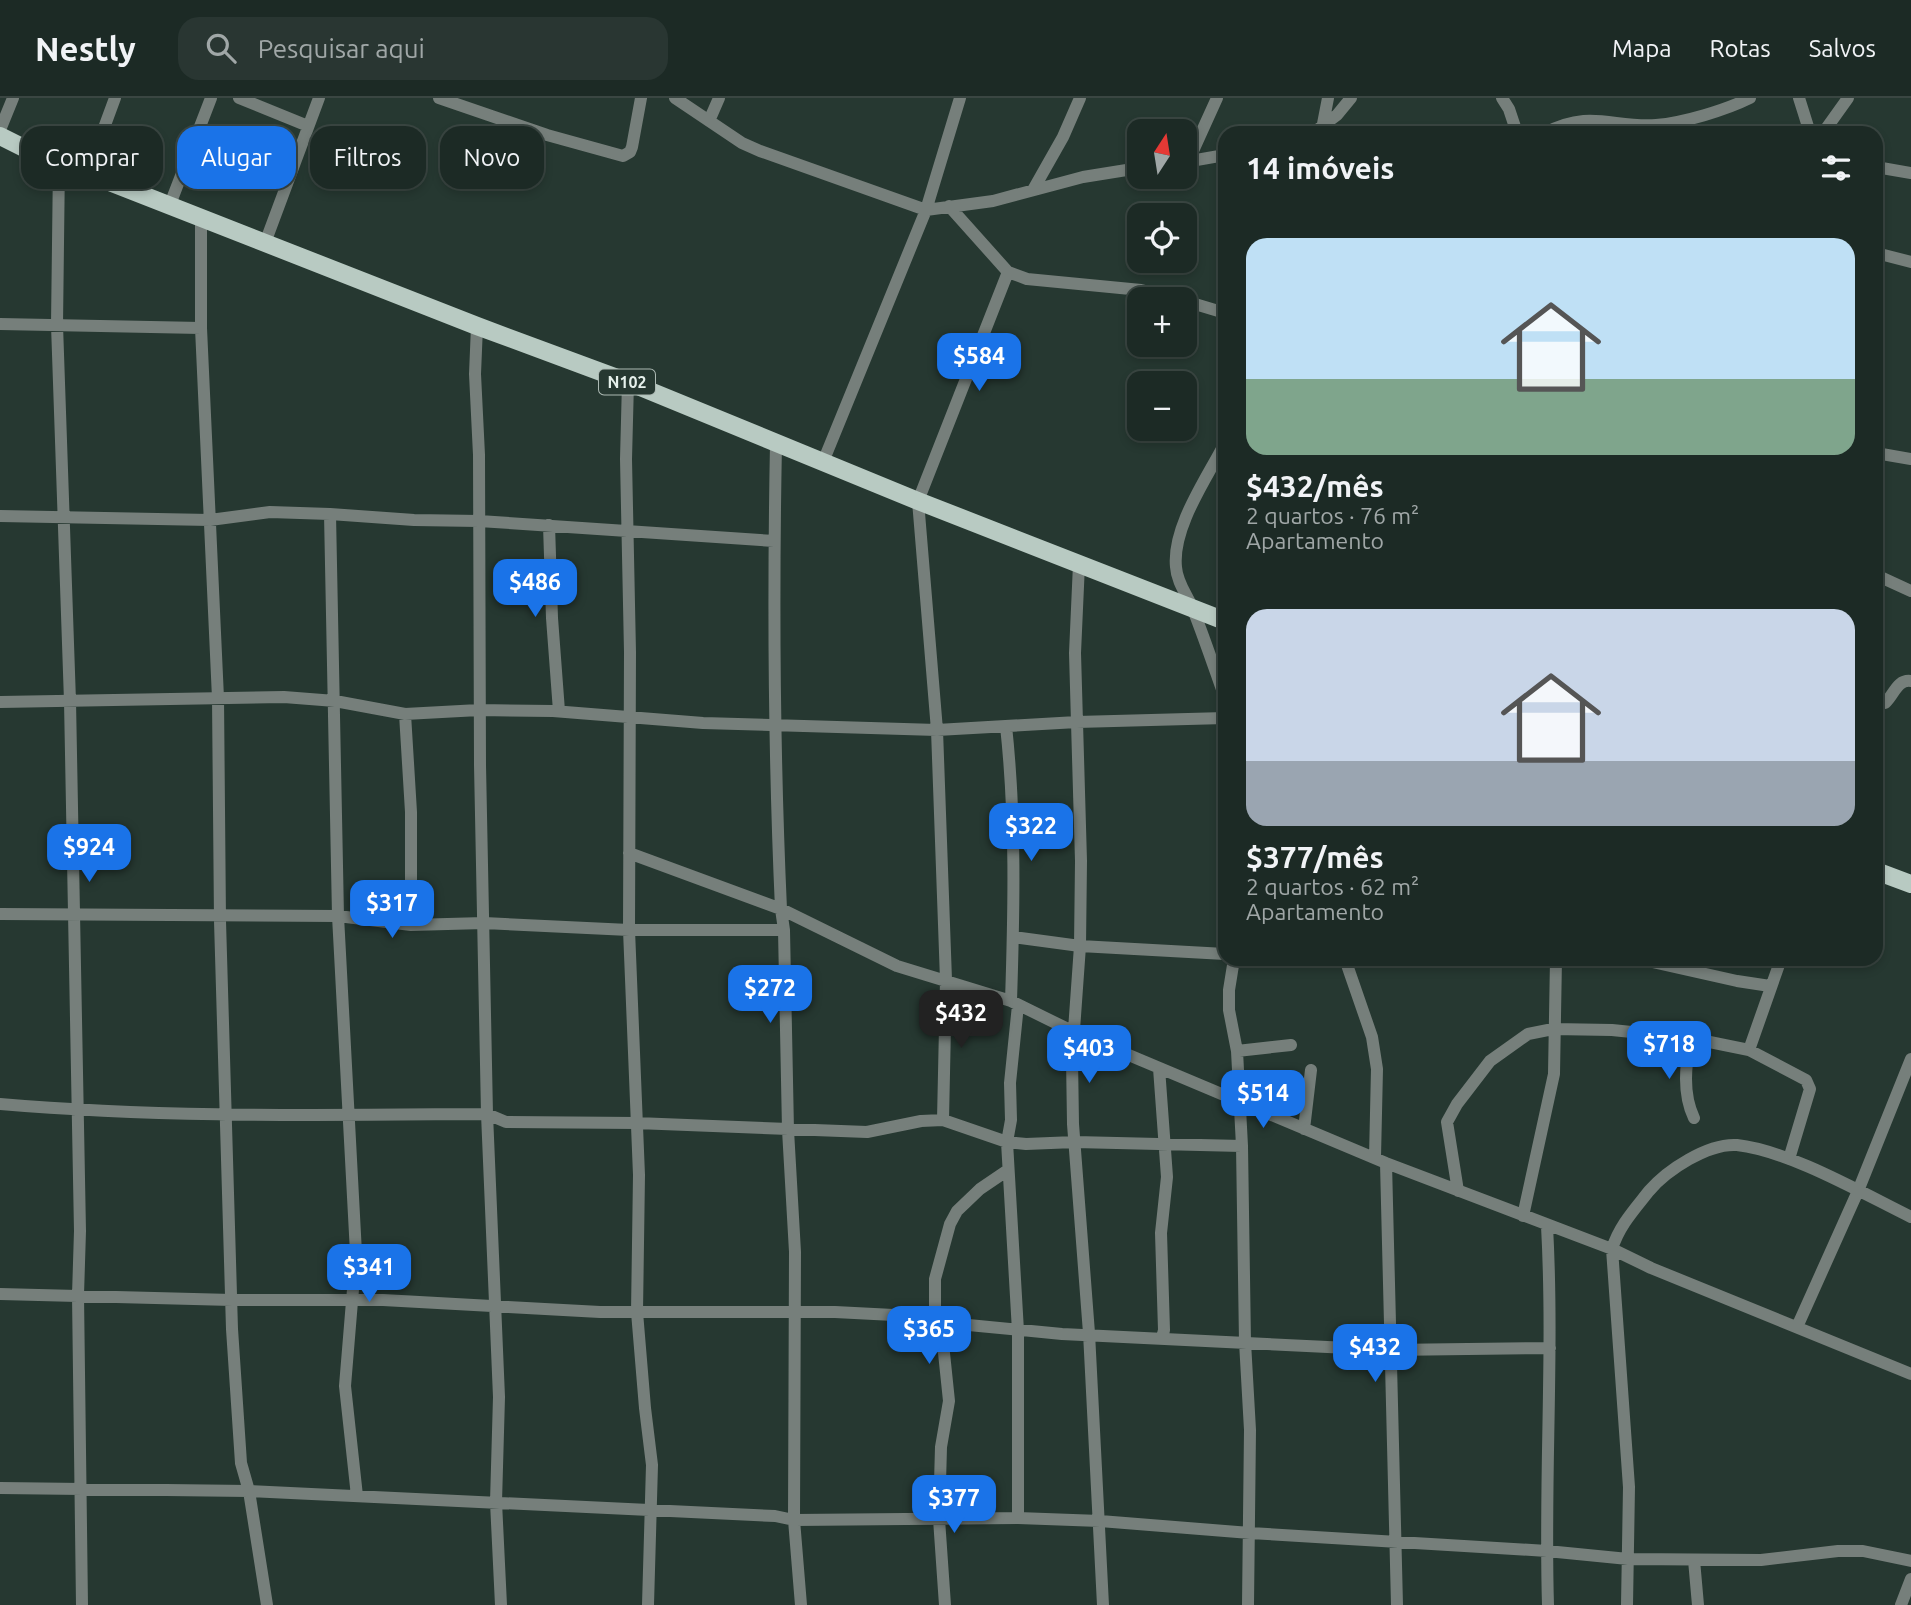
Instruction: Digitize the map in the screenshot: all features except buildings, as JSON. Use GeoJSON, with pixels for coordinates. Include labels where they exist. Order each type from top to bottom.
{"type":"FeatureCollection","features":[{"type":"Feature","properties":{"kind":"main road","name":"N102"},"geometry":{"type":"LineString","coordinates":[[0,136],[21,147]]}},
{"type":"Feature","properties":{"kind":"main road","name":"N102"},"geometry":{"type":"LineString","coordinates":[[0,146],[21,149]]}},
{"type":"Feature","properties":{"kind":"main road","name":"N102"},"geometry":{"type":"LineString","coordinates":[[125,189],[628,382],[918,501],[1218,618]]}},
{"type":"Feature","properties":{"kind":"main road"},"geometry":{"type":"LineString","coordinates":[[1883,874],[1911,884]]}},
{"type":"Feature","properties":{"kind":"street"},"geometry":{"type":"LineString","coordinates":[[0,131],[13,98]]}},
{"type":"Feature","properties":{"kind":"street"},"geometry":{"type":"LineString","coordinates":[[105,126],[115,98]]}},
{"type":"Feature","properties":{"kind":"street"},"geometry":{"type":"LineString","coordinates":[[169,206],[211,98]]}},
{"type":"Feature","properties":{"kind":"street"},"geometry":{"type":"LineString","coordinates":[[239,98],[308,126]]}},
{"type":"Feature","properties":{"kind":"street"},"geometry":{"type":"LineString","coordinates":[[265,243],[319,98]]}},
{"type":"Feature","properties":{"kind":"street"},"geometry":{"type":"LineString","coordinates":[[439,98],[547,135],[623,156],[630,152],[632,147],[641,98]]}},
{"type":"Feature","properties":{"kind":"street"},"geometry":{"type":"LineString","coordinates":[[675,98],[742,143],[760,151],[926,209],[993,201],[1083,177],[1127,171]]}},
{"type":"Feature","properties":{"kind":"street"},"geometry":{"type":"LineString","coordinates":[[709,121],[719,98]]}},
{"type":"Feature","properties":{"kind":"street"},"geometry":{"type":"LineString","coordinates":[[823,462],[926,209],[960,98]]}},
{"type":"Feature","properties":{"kind":"street"},"geometry":{"type":"LineString","coordinates":[[1033,190],[1063,137],[1080,98]]}},
{"type":"Feature","properties":{"kind":"street"},"geometry":{"type":"LineString","coordinates":[[1197,139],[1217,98]]}},
{"type":"Feature","properties":{"kind":"street"},"geometry":{"type":"LineString","coordinates":[[1320,126],[1328,98]]}},
{"type":"Feature","properties":{"kind":"street"},"geometry":{"type":"LineString","coordinates":[[1325,126],[1351,98]]}},
{"type":"Feature","properties":{"kind":"street"},"geometry":{"type":"LineString","coordinates":[[1502,98],[1515,126]]}},
{"type":"Feature","properties":{"kind":"street"},"geometry":{"type":"LineString","coordinates":[[1558,126],[1587,119],[1659,125],[1714,112],[1750,98]]}},
{"type":"Feature","properties":{"kind":"street"},"geometry":{"type":"LineString","coordinates":[[1799,98],[1808,126]]}},
{"type":"Feature","properties":{"kind":"street"},"geometry":{"type":"LineString","coordinates":[[1827,126],[1848,98]]}},
{"type":"Feature","properties":{"kind":"street"},"geometry":{"type":"LineString","coordinates":[[1197,160],[1218,156]]}},
{"type":"Feature","properties":{"kind":"street"},"geometry":{"type":"LineString","coordinates":[[1883,168],[1911,173]]}},
{"type":"Feature","properties":{"kind":"street"},"geometry":{"type":"LineString","coordinates":[[59,189],[57,325],[71,701],[80,1231],[78,1295],[82,1605]]}},
{"type":"Feature","properties":{"kind":"street"},"geometry":{"type":"LineString","coordinates":[[948,206],[1007,272],[1027,279],[1127,289]]}},
{"type":"Feature","properties":{"kind":"street"},"geometry":{"type":"LineString","coordinates":[[201,219],[201,328],[218,698],[219,915],[232,1300],[241,1463],[249,1491],[267,1605]]}},
{"type":"Feature","properties":{"kind":"street"},"geometry":{"type":"LineString","coordinates":[[1883,255],[1911,262]]}},
{"type":"Feature","properties":{"kind":"street"},"geometry":{"type":"LineString","coordinates":[[943,1120],[946,981],[937,730],[918,501],[1007,272]]}},
{"type":"Feature","properties":{"kind":"street"},"geometry":{"type":"LineString","coordinates":[[1197,305],[1218,311]]}},
{"type":"Feature","properties":{"kind":"street"},"geometry":{"type":"LineString","coordinates":[[0,324],[201,328]]}},
{"type":"Feature","properties":{"kind":"street"},"geometry":{"type":"LineString","coordinates":[[477,326],[475,374],[486,1114],[499,1398],[496,1502],[501,1605]]}},
{"type":"Feature","properties":{"kind":"street"},"geometry":{"type":"LineString","coordinates":[[628,382],[629,930],[639,1175],[637,1312],[652,1465],[653,1509],[648,1605]]}},
{"type":"Feature","properties":{"kind":"street"},"geometry":{"type":"LineString","coordinates":[[776,444],[775,725],[796,1312],[794,1520],[801,1605]]}},
{"type":"Feature","properties":{"kind":"street"},"geometry":{"type":"LineString","coordinates":[[1883,454],[1911,459]]}},
{"type":"Feature","properties":{"kind":"street"},"geometry":{"type":"LineString","coordinates":[[1218,456],[1185,519],[1178,541],[1175,565],[1178,579],[1193,608],[1218,678]]}},
{"type":"Feature","properties":{"kind":"street"},"geometry":{"type":"LineString","coordinates":[[0,516],[210,520],[270,512],[549,525],[774,541]]}},
{"type":"Feature","properties":{"kind":"street"},"geometry":{"type":"LineString","coordinates":[[330,514],[338,916],[356,1253],[345,1386],[357,1496]]}},
{"type":"Feature","properties":{"kind":"street"},"geometry":{"type":"LineString","coordinates":[[549,525],[559,711]]}},
{"type":"Feature","properties":{"kind":"street"},"geometry":{"type":"LineString","coordinates":[[1079,564],[1075,653],[1082,861],[1080,946],[1072,1058],[1075,1142],[1090,1334],[1103,1605]]}},
{"type":"Feature","properties":{"kind":"street"},"geometry":{"type":"LineString","coordinates":[[1883,578],[1911,591]]}},
{"type":"Feature","properties":{"kind":"street"},"geometry":{"type":"LineString","coordinates":[[1883,704],[1900,682],[1911,681]]}},
{"type":"Feature","properties":{"kind":"street"},"geometry":{"type":"LineString","coordinates":[[0,702],[284,697],[335,701],[405,714],[480,710],[559,711],[703,723],[937,730],[1077,722],[1218,718]]}},
{"type":"Feature","properties":{"kind":"street"},"geometry":{"type":"LineString","coordinates":[[405,714],[411,813],[411,925]]}},
{"type":"Feature","properties":{"kind":"street"},"geometry":{"type":"LineString","coordinates":[[1006,726],[1013,787],[1015,1003],[1010,1083],[1011,1120],[1007,1142],[1018,1331],[1018,1518]]}},
{"type":"Feature","properties":{"kind":"street"},"geometry":{"type":"LineString","coordinates":[[629,853],[781,909],[897,966],[1015,1003],[1074,1032],[1304,1129],[1547,1226],[1612,1249],[1651,1269],[1911,1374]]}},
{"type":"Feature","properties":{"kind":"street"},"geometry":{"type":"LineString","coordinates":[[0,914],[338,916],[411,925],[484,923],[629,930],[784,930]]}},
{"type":"Feature","properties":{"kind":"street"},"geometry":{"type":"LineString","coordinates":[[1013,937],[1080,946],[1218,954]]}},
{"type":"Feature","properties":{"kind":"street"},"geometry":{"type":"LineString","coordinates":[[1233,966],[1229,1010],[1237,1051],[1242,1146],[1245,1342],[1250,1430],[1248,1605]]}},
{"type":"Feature","properties":{"kind":"street"},"geometry":{"type":"LineString","coordinates":[[1347,966],[1372,1037],[1377,1069],[1390,1350],[1397,1605]]}},
{"type":"Feature","properties":{"kind":"street"},"geometry":{"type":"LineString","coordinates":[[1523,1216],[1554,1074],[1556,966]]}},
{"type":"Feature","properties":{"kind":"street"},"geometry":{"type":"LineString","coordinates":[[1670,966],[1770,986]]}},
{"type":"Feature","properties":{"kind":"street"},"geometry":{"type":"LineString","coordinates":[[1749,1050],[1778,966]]}},
{"type":"Feature","properties":{"kind":"street"},"geometry":{"type":"LineString","coordinates":[[1458,1191],[1447,1122],[1457,1104],[1490,1061],[1504,1049],[1528,1034],[1553,1029],[1612,1030],[1690,1038],[1749,1050],[1806,1080],[1810,1088],[1789,1159]]}},
{"type":"Feature","properties":{"kind":"street"},"geometry":{"type":"LineString","coordinates":[[1690,1038],[1686,1086],[1689,1108],[1694,1118]]}},
{"type":"Feature","properties":{"kind":"street"},"geometry":{"type":"LineString","coordinates":[[1237,1051],[1291,1045]]}},
{"type":"Feature","properties":{"kind":"street"},"geometry":{"type":"LineString","coordinates":[[1797,1327],[1858,1191],[1911,1059]]}},
{"type":"Feature","properties":{"kind":"street"},"geometry":{"type":"LineString","coordinates":[[1159,1068],[1167,1177],[1161,1233],[1163,1338]]}},
{"type":"Feature","properties":{"kind":"street"},"geometry":{"type":"LineString","coordinates":[[1304,1129],[1311,1070]]}},
{"type":"Feature","properties":{"kind":"street"},"geometry":{"type":"LineString","coordinates":[[0,1104],[77,1111],[225,1116],[486,1114],[506,1122],[636,1123],[788,1130],[879,1131],[921,1121],[943,1120],[1007,1142],[1026,1144],[1075,1142],[1242,1146]]}},
{"type":"Feature","properties":{"kind":"street"},"geometry":{"type":"LineString","coordinates":[[1627,1605],[1629,1487],[1612,1249],[1617,1232],[1661,1178],[1712,1149],[1735,1145],[1789,1159],[1911,1217]]}},
{"type":"Feature","properties":{"kind":"street"},"geometry":{"type":"LineString","coordinates":[[945,1605],[939,1519],[940,1447],[949,1401],[944,1353],[935,1320],[935,1279],[950,1224],[957,1211],[981,1189],[1008,1170]]}},
{"type":"Feature","properties":{"kind":"street"},"geometry":{"type":"LineString","coordinates":[[1547,1226],[1550,1348],[1548,1605]]}},
{"type":"Feature","properties":{"kind":"street"},"geometry":{"type":"LineString","coordinates":[[0,1294],[353,1300],[637,1312],[835,1311],[1018,1331],[1390,1350],[1550,1348]]}},
{"type":"Feature","properties":{"kind":"street"},"geometry":{"type":"LineString","coordinates":[[0,1488],[249,1491],[653,1509],[775,1516],[794,1520],[1018,1518],[1100,1521],[1547,1551],[1628,1559],[1761,1560],[1863,1552],[1911,1561]]}},
{"type":"Feature","properties":{"kind":"street"},"geometry":{"type":"LineString","coordinates":[[1694,1560],[1698,1605]]}},
{"type":"Feature","properties":{"kind":"street"},"geometry":{"type":"LineString","coordinates":[[1901,1605],[1911,1579]]}}]}
